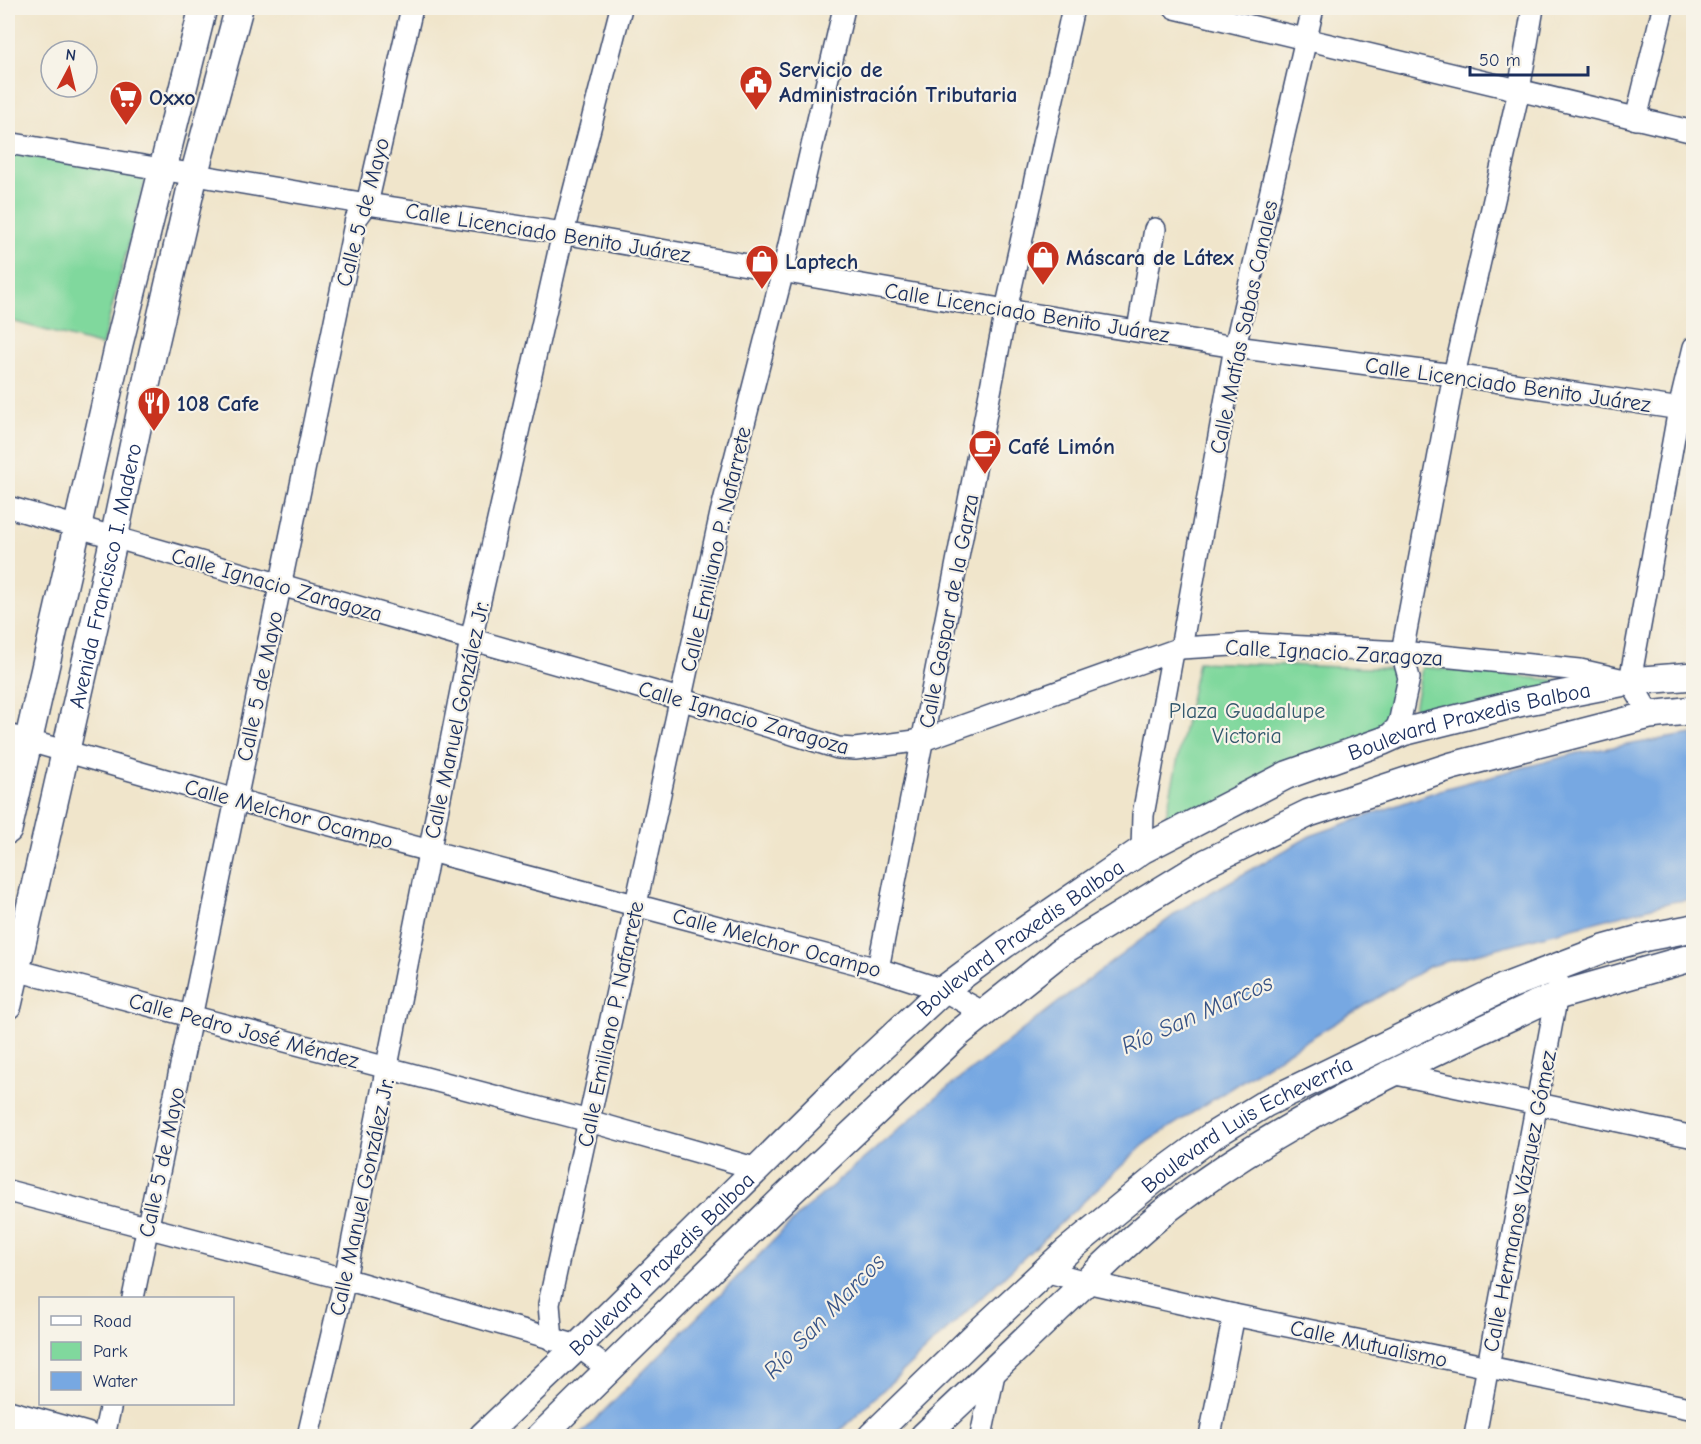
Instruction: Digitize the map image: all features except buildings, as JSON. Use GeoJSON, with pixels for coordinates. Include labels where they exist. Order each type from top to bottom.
{"type":"FeatureCollection","features":[{"type":"Feature","properties":{"kind":"main road","name":"Avenida Francisco I. Madero"},"geometry":{"type":"LineString","coordinates":[[8,830],[18,738],[76,527],[161,170],[203,8]]}},
{"type":"Feature","properties":{"kind":"main road","name":"Avenida Francisco I. Madero"},"geometry":{"type":"LineString","coordinates":[[8,1005],[12,969],[114,538],[153,352],[194,175],[239,8]]}},
{"type":"Feature","properties":{"kind":"main road","name":"Boulevard Praxedis Balboa"},"geometry":{"type":"LineString","coordinates":[[483,1437],[858,1069],[943,990],[1005,944],[1142,850],[1287,775],[1403,732],[1523,702],[1630,681],[1694,676]]}},
{"type":"Feature","properties":{"kind":"main road","name":"Boulevard Praxedis Balboa"},"geometry":{"type":"LineString","coordinates":[[541,1437],[782,1200],[959,1033],[1059,953],[1206,863],[1310,813],[1452,766],[1650,715],[1694,710]]}},
{"type":"Feature","properties":{"kind":"main road","name":"Boulevard Luis Echeverría"},"geometry":{"type":"LineString","coordinates":[[872,1437],[1066,1251],[1212,1136],[1266,1103],[1495,992],[1604,949],[1647,937],[1694,928]]}},
{"type":"Feature","properties":{"kind":"main road","name":"Boulevard Luis Echeverría"},"geometry":{"type":"LineString","coordinates":[[924,1437],[1086,1282],[1169,1208],[1232,1163],[1306,1119],[1392,1073],[1557,996],[1694,957]]}},
{"type":"Feature","properties":{"kind":"main road"},"geometry":{"type":"LineString","coordinates":[[753,1172],[782,1200]]}},
{"type":"Feature","properties":{"kind":"main road"},"geometry":{"type":"LineString","coordinates":[[8,1414],[86,1437]]}},
{"type":"Feature","properties":{"kind":"street","name":"Calle 5 de Mayo"},"geometry":{"type":"LineString","coordinates":[[133,1297],[356,219],[368,204],[412,8]]}},
{"type":"Feature","properties":{"kind":"street","name":"Calle Manuel González Jr."},"geometry":{"type":"LineString","coordinates":[[308,1437],[345,1279],[388,1069],[471,640],[563,234],[621,8]]}},
{"type":"Feature","properties":{"kind":"street","name":"Calle Emiliano P. Nafarrete"},"geometry":{"type":"LineString","coordinates":[[552,1340],[549,1304],[721,513],[783,271],[844,8]]}},
{"type":"Feature","properties":{"kind":"street","name":"Calle Gaspar de la Garza"},"geometry":{"type":"LineString","coordinates":[[878,969],[1006,310],[1073,8]]}},
{"type":"Feature","properties":{"kind":"street"},"geometry":{"type":"LineString","coordinates":[[1175,8],[1694,132]]}},
{"type":"Feature","properties":{"kind":"street","name":"Calle Matías Sabas Canales"},"geometry":{"type":"LineString","coordinates":[[1142,850],[1143,815],[1235,347],[1313,8]]}},
{"type":"Feature","properties":{"kind":"street"},"geometry":{"type":"LineString","coordinates":[[1383,741],[1401,720],[1409,678],[1402,652],[1454,375],[1519,90],[1533,8]]}},
{"type":"Feature","properties":{"kind":"street"},"geometry":{"type":"LineString","coordinates":[[1636,119],[1663,8]]}},
{"type":"Feature","properties":{"kind":"street","name":"Calle Licenciado Benito Juárez"},"geometry":{"type":"LineString","coordinates":[[8,143],[1235,347],[1454,375],[1686,410]]}},
{"type":"Feature","properties":{"kind":"street"},"geometry":{"type":"LineString","coordinates":[[1138,330],[1155,229]]}},
{"type":"Feature","properties":{"kind":"street"},"geometry":{"type":"LineString","coordinates":[[1650,715],[1630,681],[1686,410],[1694,347]]}},
{"type":"Feature","properties":{"kind":"street","name":"Calle Ignacio Zaragoza"},"geometry":{"type":"LineString","coordinates":[[8,507],[681,699],[838,748],[855,749],[923,740],[1177,650],[1249,644],[1402,652],[1580,670],[1630,681]]}},
{"type":"Feature","properties":{"kind":"street","name":"Calle Melchor Ocampo"},"geometry":{"type":"LineString","coordinates":[[18,738],[236,800],[878,969],[943,990],[984,1013]]}},
{"type":"Feature","properties":{"kind":"street","name":"Calle Hermanos Vázquez Gómez"},"geometry":{"type":"LineString","coordinates":[[1475,1437],[1562,966]]}},
{"type":"Feature","properties":{"kind":"street","name":"Calle Pedro José Méndez"},"geometry":{"type":"LineString","coordinates":[[12,969],[589,1121],[753,1172]]}},
{"type":"Feature","properties":{"kind":"street"},"geometry":{"type":"LineString","coordinates":[[1348,1064],[1694,1137]]}},
{"type":"Feature","properties":{"kind":"street"},"geometry":{"type":"LineString","coordinates":[[8,1191],[345,1279],[578,1346],[609,1371]]}},
{"type":"Feature","properties":{"kind":"street","name":"Calle Mutualismo"},"geometry":{"type":"LineString","coordinates":[[1045,1271],[1234,1315],[1694,1409]]}},
{"type":"Feature","properties":{"kind":"street"},"geometry":{"type":"LineString","coordinates":[[1210,1437],[1234,1315]]}},
{"type":"Feature","properties":{"kind":"street"},"geometry":{"type":"LineString","coordinates":[[981,1437],[995,1370]]}},
{"type":"Feature","properties":{"kind":"street"},"geometry":{"type":"LineString","coordinates":[[104,1437],[111,1405]]}},
{"type":"Feature","properties":{"kind":"green space"},"geometry":{"type":"Polygon","coordinates":[[[8,152],[146,177],[102,346],[8,320],[8,152]]]}},
{"type":"Feature","properties":{"kind":"green space","name":"Plaza Guadalupe Victoria"},"geometry":{"type":"Polygon","coordinates":[[[1198,662],[1399,669],[1395,708],[1383,733],[1163,830],[1198,662]]]}},
{"type":"Feature","properties":{"kind":"green space"},"geometry":{"type":"Polygon","coordinates":[[[1422,667],[1575,682],[1410,730],[1422,667]]]}},
{"type":"Feature","properties":{"kind":"water","name":"Río San Marcos"},"geometry":{"type":"Polygon","coordinates":[[[1693,734],[1693,899],[1671,902],[1430,966],[1289,1051],[1148,1141],[834,1436],[579,1436],[803,1211],[935,1098],[1182,909],[1310,836],[1443,789],[1578,753],[1693,734]]]}},
{"type":"Feature","properties":{"kind":"place","name":"Servicio de Administración Tributaria"},"geometry":{"type":"Point","coordinates":[756,111]}},
{"type":"Feature","properties":{"kind":"place","name":"Oxxo"},"geometry":{"type":"Point","coordinates":[126,126]}},
{"type":"Feature","properties":{"kind":"place","name":"Máscara de Látex"},"geometry":{"type":"Point","coordinates":[1043,286]}},
{"type":"Feature","properties":{"kind":"place","name":"Laptech"},"geometry":{"type":"Point","coordinates":[762,290]}},
{"type":"Feature","properties":{"kind":"place","name":"108 Cafe"},"geometry":{"type":"Point","coordinates":[154,432]}},
{"type":"Feature","properties":{"kind":"place","name":"Café Limón"},"geometry":{"type":"Point","coordinates":[985,475]}}]}
